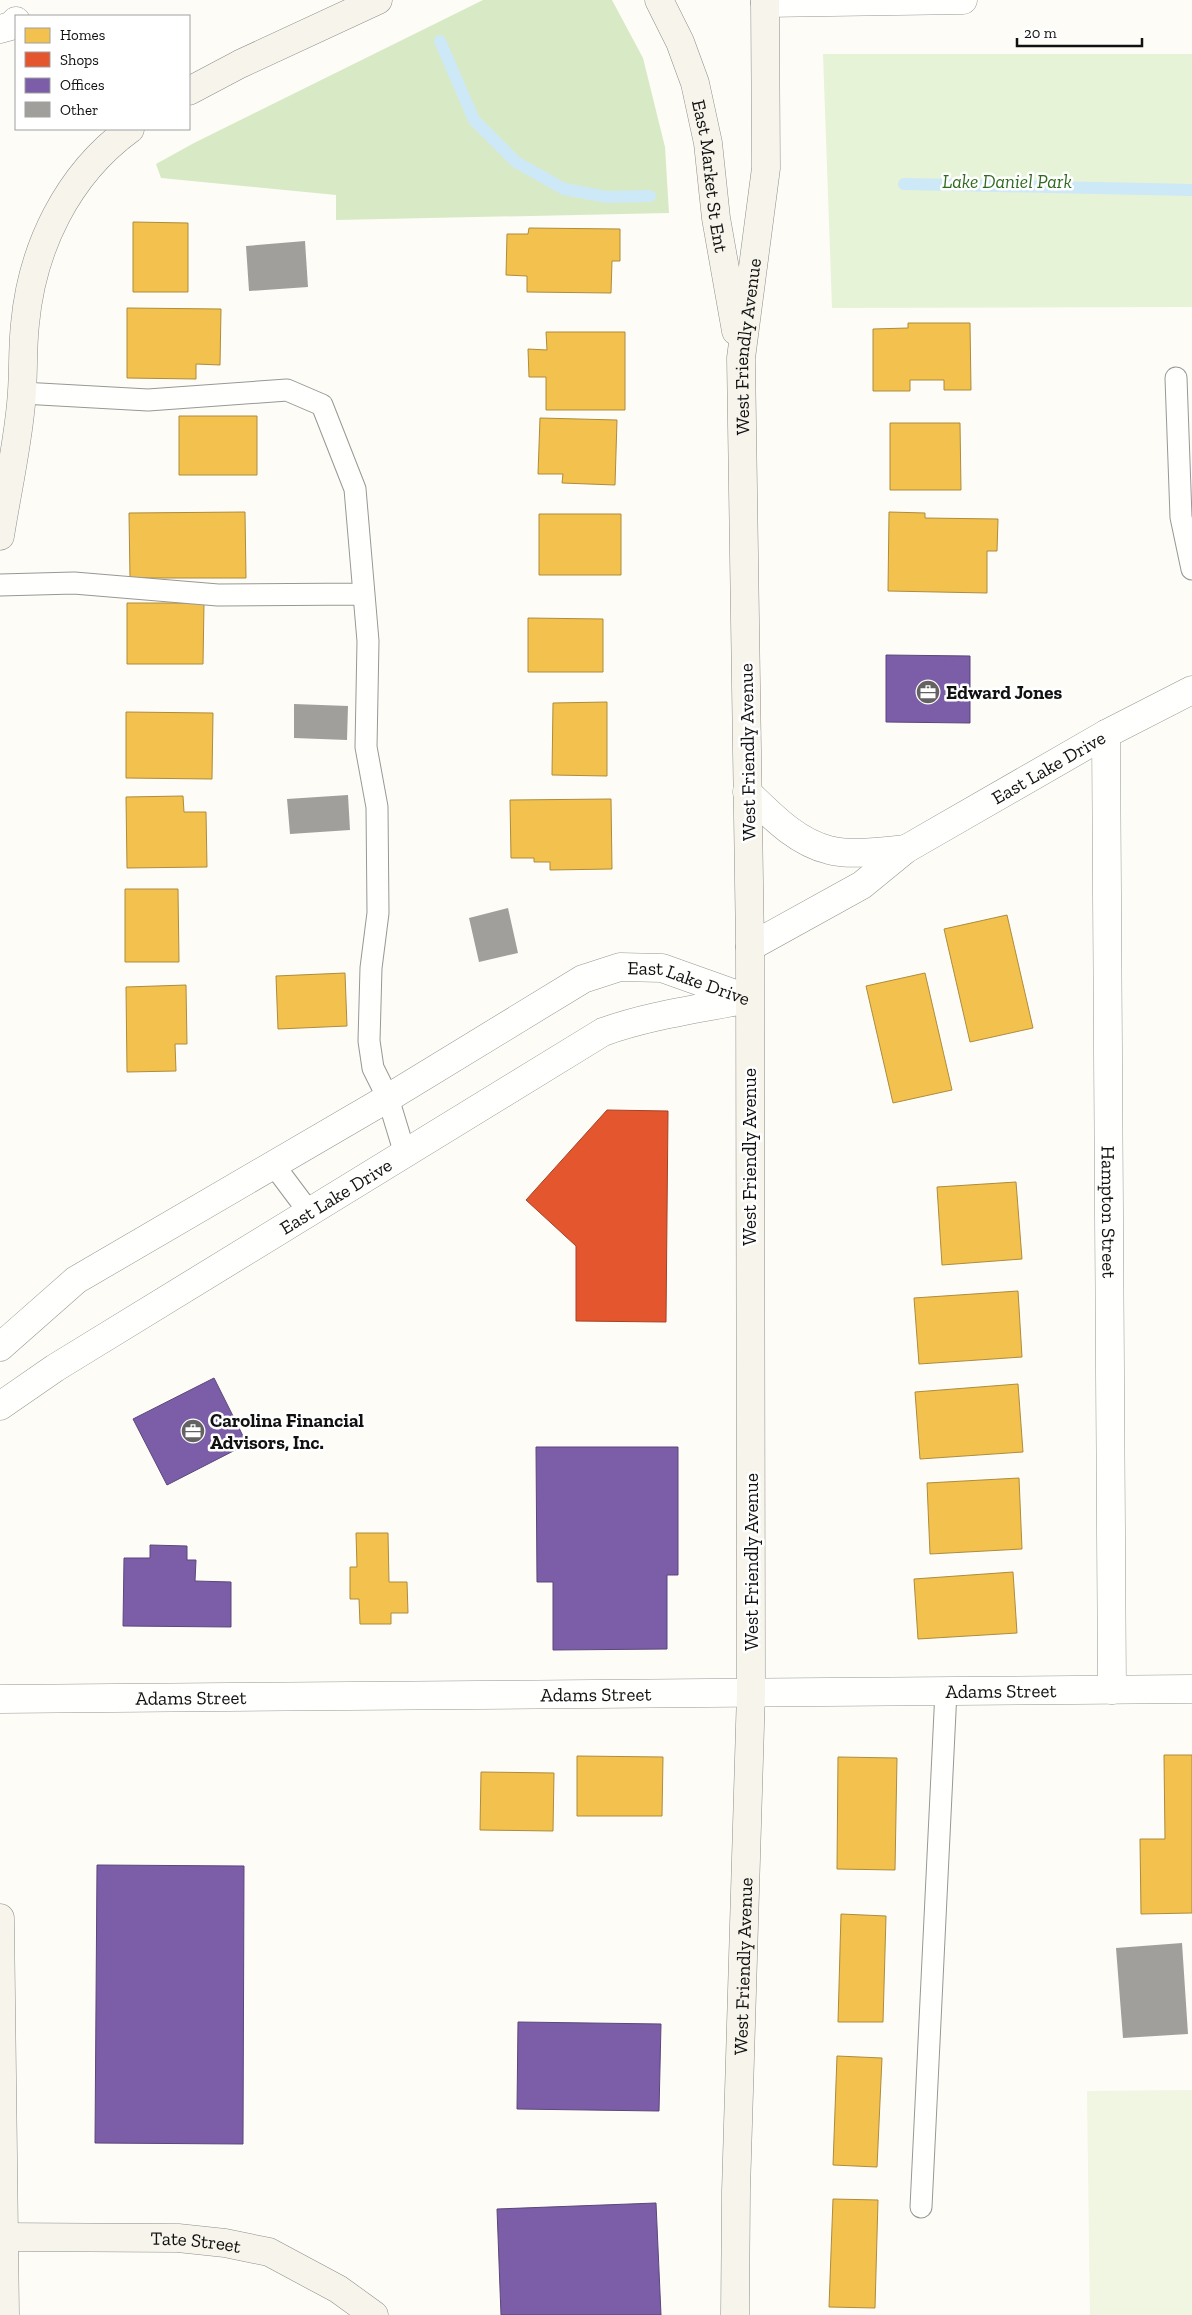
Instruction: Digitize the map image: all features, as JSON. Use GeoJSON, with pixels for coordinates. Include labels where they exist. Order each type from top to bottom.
{"type":"FeatureCollection","features":[{"type":"Feature","properties":{"kind":"main road"},"geometry":{"type":"LineString","coordinates":[[190,90],[240,64],[378,0]]}},
{"type":"Feature","properties":{"kind":"main road","name":"East Market St Ent"},"geometry":{"type":"LineString","coordinates":[[659,0],[680,42],[695,83],[708,143],[716,218],[741,358]]}},
{"type":"Feature","properties":{"kind":"main road","name":"West Friendly Avenue"},"geometry":{"type":"LineString","coordinates":[[735,2315],[736,2191],[751,1692],[750,947],[741,358],[766,168],[765,2]]}},
{"type":"Feature","properties":{"kind":"main road"},"geometry":{"type":"LineString","coordinates":[[0,536],[22,393],[25,324],[33,275],[44,241],[62,204],[88,169],[115,140],[129,130]]}},
{"type":"Feature","properties":{"kind":"main road"},"geometry":{"type":"LineString","coordinates":[[0,1918],[5,2315]]}},
{"type":"Feature","properties":{"kind":"main road","name":"Tate Street"},"geometry":{"type":"LineString","coordinates":[[3,2237],[178,2238],[225,2243],[269,2252],[338,2289],[374,2315]]}},
{"type":"Feature","properties":{"kind":"street"},"geometry":{"type":"LineString","coordinates":[[21,15],[24,0]]}},
{"type":"Feature","properties":{"kind":"street"},"geometry":{"type":"LineString","coordinates":[[765,2],[963,0]]}},
{"type":"Feature","properties":{"kind":"street"},"geometry":{"type":"LineString","coordinates":[[0,29],[11,26],[15,22]]}},
{"type":"Feature","properties":{"kind":"street","name":"East Lake Drive"},"geometry":{"type":"LineString","coordinates":[[750,947],[862,885],[906,849],[1106,734],[1192,690]]}},
{"type":"Feature","properties":{"kind":"street","name":"Hampton Street"},"geometry":{"type":"LineString","coordinates":[[1106,734],[1112,1690]]}},
{"type":"Feature","properties":{"kind":"street","name":"East Lake Drive"},"geometry":{"type":"LineString","coordinates":[[747,792],[779,823],[809,843],[830,851],[906,849]]}},
{"type":"Feature","properties":{"kind":"street","name":"East Lake Drive"},"geometry":{"type":"LineString","coordinates":[[0,1347],[76,1280],[388,1098],[583,979],[620,968],[662,968],[749,999]]}},
{"type":"Feature","properties":{"kind":"street","name":"East Lake Drive"},"geometry":{"type":"LineString","coordinates":[[0,1406],[55,1368],[603,1032],[653,1016],[675,1014],[749,999]]}},
{"type":"Feature","properties":{"kind":"street","name":"Adams Street"},"geometry":{"type":"LineString","coordinates":[[0,1699],[1192,1689]]}},
{"type":"Feature","properties":{"kind":"lane"},"geometry":{"type":"LineString","coordinates":[[1176,378],[1181,517],[1192,569]]}},
{"type":"Feature","properties":{"kind":"lane"},"geometry":{"type":"LineString","coordinates":[[22,393],[148,400],[287,390],[322,405],[355,489],[368,641],[366,747],[377,807],[378,913],[372,968],[369,1041],[373,1068],[388,1098],[405,1154]]}},
{"type":"Feature","properties":{"kind":"lane"},"geometry":{"type":"LineString","coordinates":[[0,585],[74,584],[218,595],[364,594]]}},
{"type":"Feature","properties":{"kind":"lane"},"geometry":{"type":"LineString","coordinates":[[273,1164],[309,1212]]}},
{"type":"Feature","properties":{"kind":"lane"},"geometry":{"type":"LineString","coordinates":[[921,2207],[946,1691]]}},
{"type":"Feature","properties":{"kind":"green space"},"geometry":{"type":"Polygon","coordinates":[[[483,0],[612,0],[643,58],[665,147],[669,213],[336,220],[336,195],[161,178],[156,164],[194,143],[483,0]]]}},
{"type":"Feature","properties":{"kind":"green space","name":"Lake Daniel Park"},"geometry":{"type":"Polygon","coordinates":[[[823,54],[1192,54],[1192,307],[832,308],[823,54]]]}},
{"type":"Feature","properties":{"kind":"green space"},"geometry":{"type":"Polygon","coordinates":[[[1192,2090],[1192,2315],[1090,2315],[1087,2091],[1192,2090]]]}},
{"type":"Feature","properties":{"kind":"building: Homes"},"geometry":{"type":"Polygon","coordinates":[[[133,222],[188,223],[188,292],[133,292],[133,222]]]}},
{"type":"Feature","properties":{"kind":"building: Homes"},"geometry":{"type":"Polygon","coordinates":[[[529,228],[620,229],[620,261],[612,261],[611,293],[527,292],[527,276],[506,275],[507,234],[528,234],[529,228]]]}},
{"type":"Feature","properties":{"kind":"building: Homes"},"geometry":{"type":"Polygon","coordinates":[[[127,308],[221,309],[220,365],[196,364],[196,379],[127,378],[127,308]]]}},
{"type":"Feature","properties":{"kind":"building: Homes"},"geometry":{"type":"Polygon","coordinates":[[[908,323],[970,323],[971,390],[944,390],[944,380],[910,380],[910,391],[873,391],[873,329],[908,328],[908,323]]]}},
{"type":"Feature","properties":{"kind":"building: Homes"},"geometry":{"type":"Polygon","coordinates":[[[546,332],[625,332],[625,410],[546,410],[546,377],[529,377],[528,349],[547,350],[546,332]]]}},
{"type":"Feature","properties":{"kind":"building: Homes"},"geometry":{"type":"Polygon","coordinates":[[[179,416],[257,416],[257,475],[179,475],[179,416]]]}},
{"type":"Feature","properties":{"kind":"building: Homes"},"geometry":{"type":"Polygon","coordinates":[[[540,418],[617,420],[615,485],[562,483],[563,474],[538,474],[540,418]]]}},
{"type":"Feature","properties":{"kind":"building: Homes"},"geometry":{"type":"Polygon","coordinates":[[[890,423],[960,423],[961,490],[890,490],[890,423]]]}},
{"type":"Feature","properties":{"kind":"building: Homes"},"geometry":{"type":"Polygon","coordinates":[[[245,512],[246,578],[130,578],[129,513],[245,512]]]}},
{"type":"Feature","properties":{"kind":"building: Homes"},"geometry":{"type":"Polygon","coordinates":[[[889,512],[925,513],[925,518],[998,519],[997,551],[987,551],[987,593],[888,591],[889,512]]]}},
{"type":"Feature","properties":{"kind":"building: Homes"},"geometry":{"type":"Polygon","coordinates":[[[539,514],[621,514],[621,575],[539,575],[539,514]]]}},
{"type":"Feature","properties":{"kind":"building: Homes"},"geometry":{"type":"Polygon","coordinates":[[[127,603],[204,603],[203,664],[127,664],[127,603]]]}},
{"type":"Feature","properties":{"kind":"building: Homes"},"geometry":{"type":"Polygon","coordinates":[[[528,618],[603,619],[603,672],[528,672],[528,618]]]}},
{"type":"Feature","properties":{"kind":"building: Homes"},"geometry":{"type":"Polygon","coordinates":[[[607,702],[607,776],[552,775],[553,703],[607,702]]]}},
{"type":"Feature","properties":{"kind":"building: Homes"},"geometry":{"type":"Polygon","coordinates":[[[126,712],[213,713],[212,779],[126,778],[126,712]]]}},
{"type":"Feature","properties":{"kind":"building: Homes"},"geometry":{"type":"Polygon","coordinates":[[[183,796],[184,812],[206,812],[207,867],[127,868],[126,797],[183,796]]]}},
{"type":"Feature","properties":{"kind":"building: Homes"},"geometry":{"type":"Polygon","coordinates":[[[611,799],[612,869],[550,870],[550,862],[534,862],[534,858],[511,858],[510,800],[611,799]]]}},
{"type":"Feature","properties":{"kind":"building: Homes"},"geometry":{"type":"Polygon","coordinates":[[[125,889],[178,889],[179,962],[125,962],[125,889]]]}},
{"type":"Feature","properties":{"kind":"building: Homes"},"geometry":{"type":"Polygon","coordinates":[[[1007,915],[1033,1028],[970,1042],[944,929],[1007,915]]]}},
{"type":"Feature","properties":{"kind":"building: Homes"},"geometry":{"type":"Polygon","coordinates":[[[345,973],[347,1026],[278,1029],[276,976],[345,973]]]}},
{"type":"Feature","properties":{"kind":"building: Homes"},"geometry":{"type":"Polygon","coordinates":[[[925,973],[952,1090],[893,1103],[866,986],[925,973]]]}},
{"type":"Feature","properties":{"kind":"building: Homes"},"geometry":{"type":"Polygon","coordinates":[[[186,985],[187,1044],[175,1044],[176,1071],[127,1072],[126,987],[186,985]]]}},
{"type":"Feature","properties":{"kind":"building: Homes"},"geometry":{"type":"Polygon","coordinates":[[[1016,1182],[1022,1259],[942,1265],[937,1187],[1016,1182]]]}},
{"type":"Feature","properties":{"kind":"building: Homes"},"geometry":{"type":"Polygon","coordinates":[[[1018,1291],[1022,1357],[919,1364],[914,1298],[1018,1291]]]}},
{"type":"Feature","properties":{"kind":"building: Homes"},"geometry":{"type":"Polygon","coordinates":[[[1018,1384],[1023,1452],[920,1459],[915,1392],[1018,1384]]]}},
{"type":"Feature","properties":{"kind":"building: Homes"},"geometry":{"type":"Polygon","coordinates":[[[1019,1478],[1022,1549],[930,1554],[927,1483],[1019,1478]]]}},
{"type":"Feature","properties":{"kind":"building: Homes"},"geometry":{"type":"Polygon","coordinates":[[[356,1533],[388,1533],[389,1582],[407,1582],[408,1613],[391,1613],[391,1624],[360,1624],[359,1599],[350,1599],[350,1567],[357,1567],[356,1533]]]}},
{"type":"Feature","properties":{"kind":"building: Homes"},"geometry":{"type":"Polygon","coordinates":[[[1013,1572],[1017,1633],[918,1639],[914,1579],[1013,1572]]]}},
{"type":"Feature","properties":{"kind":"building: Homes"},"geometry":{"type":"Polygon","coordinates":[[[1164,1755],[1192,1755],[1192,1913],[1141,1914],[1140,1839],[1165,1839],[1164,1755]]]}},
{"type":"Feature","properties":{"kind":"building: Homes"},"geometry":{"type":"Polygon","coordinates":[[[577,1756],[663,1757],[662,1816],[577,1816],[577,1756]]]}},
{"type":"Feature","properties":{"kind":"building: Homes"},"geometry":{"type":"Polygon","coordinates":[[[838,1757],[897,1758],[895,1870],[837,1869],[838,1757]]]}},
{"type":"Feature","properties":{"kind":"building: Homes"},"geometry":{"type":"Polygon","coordinates":[[[481,1772],[554,1773],[553,1831],[480,1830],[481,1772]]]}},
{"type":"Feature","properties":{"kind":"building: Homes"},"geometry":{"type":"Polygon","coordinates":[[[841,1914],[886,1916],[883,2022],[838,2022],[841,1914]]]}},
{"type":"Feature","properties":{"kind":"building: Homes"},"geometry":{"type":"Polygon","coordinates":[[[837,2056],[882,2058],[877,2167],[833,2165],[837,2056]]]}},
{"type":"Feature","properties":{"kind":"building: Homes"},"geometry":{"type":"Polygon","coordinates":[[[833,2199],[878,2200],[875,2308],[829,2307],[833,2199]]]}},
{"type":"Feature","properties":{"kind":"building: Shops"},"geometry":{"type":"Polygon","coordinates":[[[607,1110],[668,1111],[666,1322],[576,1321],[576,1246],[526,1200],[607,1110]]]}},
{"type":"Feature","properties":{"kind":"building: Offices"},"geometry":{"type":"Polygon","coordinates":[[[886,655],[970,656],[970,723],[886,722],[886,655]]]}},
{"type":"Feature","properties":{"kind":"building: Offices"},"geometry":{"type":"Polygon","coordinates":[[[214,1378],[247,1444],[167,1485],[133,1419],[214,1378]]]}},
{"type":"Feature","properties":{"kind":"building: Offices"},"geometry":{"type":"Polygon","coordinates":[[[536,1447],[678,1447],[678,1575],[667,1575],[667,1649],[553,1650],[553,1582],[537,1582],[536,1447]]]}},
{"type":"Feature","properties":{"kind":"building: Offices"},"geometry":{"type":"Polygon","coordinates":[[[150,1545],[187,1546],[187,1560],[196,1560],[195,1581],[231,1582],[231,1627],[123,1626],[124,1558],[150,1558],[150,1545]]]}},
{"type":"Feature","properties":{"kind":"building: Offices"},"geometry":{"type":"Polygon","coordinates":[[[97,1865],[244,1866],[243,2144],[95,2143],[97,1865]]]}},
{"type":"Feature","properties":{"kind":"building: Offices"},"geometry":{"type":"Polygon","coordinates":[[[518,2022],[661,2024],[659,2111],[517,2109],[518,2022]]]}},
{"type":"Feature","properties":{"kind":"building: Offices"},"geometry":{"type":"Polygon","coordinates":[[[656,2203],[661,2315],[501,2315],[497,2209],[656,2203]]]}},
{"type":"Feature","properties":{"kind":"building: Other"},"geometry":{"type":"Polygon","coordinates":[[[305,241],[308,287],[249,291],[246,246],[305,241]]]}},
{"type":"Feature","properties":{"kind":"building: Other"},"geometry":{"type":"Polygon","coordinates":[[[294,704],[348,706],[347,740],[294,738],[294,704]]]}},
{"type":"Feature","properties":{"kind":"building: Other"},"geometry":{"type":"Polygon","coordinates":[[[348,795],[350,830],[290,834],[287,799],[348,795]]]}},
{"type":"Feature","properties":{"kind":"building: Other"},"geometry":{"type":"Polygon","coordinates":[[[508,908],[518,953],[479,962],[469,918],[508,908]]]}},
{"type":"Feature","properties":{"kind":"building: Other"},"geometry":{"type":"Polygon","coordinates":[[[1182,1943],[1188,2034],[1123,2038],[1116,1948],[1182,1943]]]}},
{"type":"Feature","properties":{"kind":"waterway"},"geometry":{"type":"LineString","coordinates":[[440,41],[474,120],[516,162],[564,189],[607,197],[650,196]]}},
{"type":"Feature","properties":{"kind":"waterway"},"geometry":{"type":"LineString","coordinates":[[904,184],[1192,190]]}},
{"type":"Feature","properties":{"kind":"place","name":"Edward Jones"},"geometry":{"type":"Point","coordinates":[928,692]}},
{"type":"Feature","properties":{"kind":"place","name":"Carolina Financial Advisors, Inc."},"geometry":{"type":"Point","coordinates":[193,1431]}}]}
